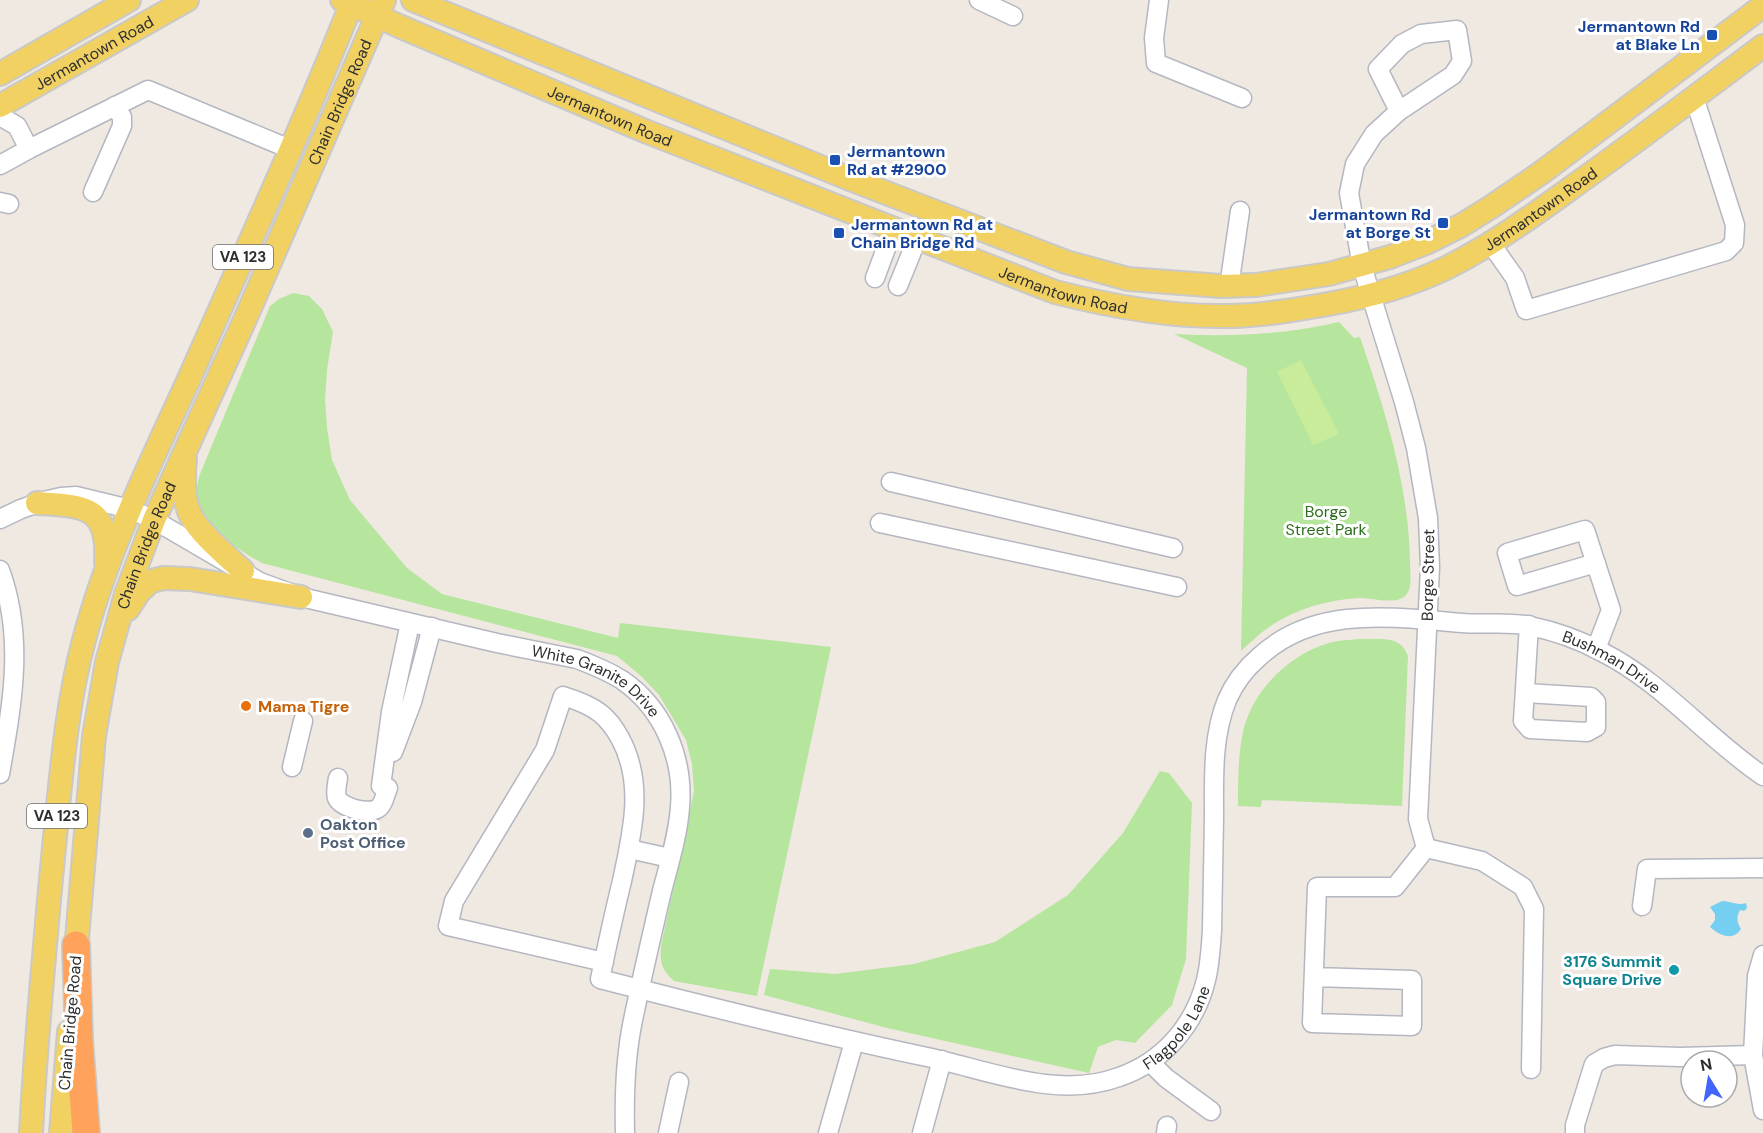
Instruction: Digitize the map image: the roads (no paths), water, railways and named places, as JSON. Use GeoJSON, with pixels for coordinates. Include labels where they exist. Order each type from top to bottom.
{"type":"FeatureCollection","features":[{"type":"Feature","properties":{"kind":"highway"},"geometry":{"type":"LineString","coordinates":[[76,945],[79,1040],[86,1133]]}},
{"type":"Feature","properties":{"kind":"main road","name":"Jermantown Road"},"geometry":{"type":"LineString","coordinates":[[0,74],[129,0]]}},
{"type":"Feature","properties":{"kind":"main road","name":"Jermantown Road"},"geometry":{"type":"LineString","coordinates":[[0,106],[188,0]]}},
{"type":"Feature","properties":{"kind":"main road","name":"Jermantown Road"},"geometry":{"type":"LineString","coordinates":[[413,0],[850,178],[1066,262],[1128,279],[1232,286],[1291,281],[1362,266],[1426,243],[1462,225],[1491,207],[1763,6]]}},
{"type":"Feature","properties":{"kind":"main road","name":"Jermantown Road"},"geometry":{"type":"LineString","coordinates":[[349,1],[380,8],[645,131],[1055,292],[1100,304],[1146,311],[1224,316],[1293,310],[1371,296],[1442,270],[1491,244],[1530,218],[1763,46]]}},
{"type":"Feature","properties":{"kind":"main road","name":"Chain Bridge Road"},"geometry":{"type":"LineString","coordinates":[[31,1133],[41,986],[64,754],[74,682],[84,640],[105,572],[130,509],[290,149],[349,1]]}},
{"type":"Feature","properties":{"kind":"main road","name":"Chain Bridge Road"},"geometry":{"type":"LineString","coordinates":[[61,1133],[94,736],[112,640],[126,594],[154,520],[380,8]]}},
{"type":"Feature","properties":{"kind":"main road"},"geometry":{"type":"LineString","coordinates":[[186,450],[183,473],[187,507],[192,518],[243,571]]}},
{"type":"Feature","properties":{"kind":"main road"},"geometry":{"type":"LineString","coordinates":[[37,503],[73,505],[95,515],[103,525],[106,535],[105,572]]}},
{"type":"Feature","properties":{"kind":"main road"},"geometry":{"type":"LineString","coordinates":[[112,640],[139,591],[152,582],[164,578],[190,579],[301,597]]}},
{"type":"Feature","properties":{"kind":"street"},"geometry":{"type":"LineString","coordinates":[[979,0],[1013,16]]}},
{"type":"Feature","properties":{"kind":"street"},"geometry":{"type":"LineString","coordinates":[[1159,0],[1154,38],[1156,63],[1242,98]]}},
{"type":"Feature","properties":{"kind":"street","name":"Borge Street"},"geometry":{"type":"LineString","coordinates":[[1399,111],[1378,69],[1402,44],[1421,34],[1457,30],[1462,61],[1453,75],[1399,111],[1374,134],[1355,164],[1349,193],[1362,266],[1404,402],[1423,477],[1428,518],[1427,620],[1418,819],[1426,848]]}},
{"type":"Feature","properties":{"kind":"street"},"geometry":{"type":"LineString","coordinates":[[3,158],[29,149],[148,90],[290,149]]}},
{"type":"Feature","properties":{"kind":"street"},"geometry":{"type":"LineString","coordinates":[[1491,244],[1515,278],[1526,310],[1726,251],[1734,243],[1735,225],[1694,97]]}},
{"type":"Feature","properties":{"kind":"street"},"geometry":{"type":"LineString","coordinates":[[93,192],[122,126],[122,117],[115,106]]}},
{"type":"Feature","properties":{"kind":"street"},"geometry":{"type":"LineString","coordinates":[[0,116],[17,126],[29,149]]}},
{"type":"Feature","properties":{"kind":"street"},"geometry":{"type":"LineString","coordinates":[[1232,286],[1231,273],[1240,211]]}},
{"type":"Feature","properties":{"kind":"street"},"geometry":{"type":"LineString","coordinates":[[875,278],[888,243],[905,232],[913,249],[898,286]]}},
{"type":"Feature","properties":{"kind":"street"},"geometry":{"type":"LineString","coordinates":[[891,482],[1173,548]]}},
{"type":"Feature","properties":{"kind":"street","name":"White Granite Drive"},"geometry":{"type":"LineString","coordinates":[[0,519],[37,503],[61,497],[76,496],[130,509],[154,520],[260,582],[301,597],[577,659],[596,665],[637,692],[651,708],[671,744],[678,765],[681,792],[670,858],[626,1058],[624,1094],[626,1133]]}},
{"type":"Feature","properties":{"kind":"street"},"geometry":{"type":"LineString","coordinates":[[880,523],[1177,587]]}},
{"type":"Feature","properties":{"kind":"street"},"geometry":{"type":"LineString","coordinates":[[1596,563],[1517,586],[1507,553],[1585,530],[1596,563],[1611,610],[1596,649]]}},
{"type":"Feature","properties":{"kind":"street"},"geometry":{"type":"LineString","coordinates":[[0,570],[11,613],[15,654],[13,695],[0,774]]}},
{"type":"Feature","properties":{"kind":"street","name":"Flagpole Lane"},"geometry":{"type":"LineString","coordinates":[[604,962],[600,979],[673,999],[1022,1080],[1043,1084],[1076,1085],[1117,1078],[1150,1062],[1172,1043],[1186,1026],[1198,1004],[1206,980],[1212,930],[1216,746],[1223,712],[1237,682],[1251,663],[1268,648],[1287,635],[1308,626],[1328,621],[1369,617],[1427,620]]}},
{"type":"Feature","properties":{"kind":"street","name":"Bushman Drive"},"geometry":{"type":"LineString","coordinates":[[1427,620],[1528,625],[1596,649],[1644,677],[1722,746],[1763,776]]}},
{"type":"Feature","properties":{"kind":"street"},"geometry":{"type":"LineString","coordinates":[[338,778],[337,798],[348,807],[370,811],[382,804],[391,712],[410,622]]}},
{"type":"Feature","properties":{"kind":"street"},"geometry":{"type":"LineString","coordinates":[[1526,693],[1528,625]]}},
{"type":"Feature","properties":{"kind":"street"},"geometry":{"type":"LineString","coordinates":[[384,783],[412,702],[432,627]]}},
{"type":"Feature","properties":{"kind":"street"},"geometry":{"type":"LineString","coordinates":[[563,696],[582,702],[600,713],[614,727],[631,766],[635,788],[633,831],[604,962],[448,926],[454,901],[545,750],[563,696]]}},
{"type":"Feature","properties":{"kind":"street"},"geometry":{"type":"LineString","coordinates":[[292,767],[303,721]]}},
{"type":"Feature","properties":{"kind":"street"},"geometry":{"type":"LineString","coordinates":[[1314,977],[1412,980],[1412,1026],[1312,1023],[1317,887],[1395,887],[1426,848],[1482,861],[1523,887],[1534,909],[1532,1069]]}},
{"type":"Feature","properties":{"kind":"street"},"geometry":{"type":"LineString","coordinates":[[629,849],[670,858]]}},
{"type":"Feature","properties":{"kind":"street"},"geometry":{"type":"LineString","coordinates":[[1642,906],[1647,869],[1763,868]]}},
{"type":"Feature","properties":{"kind":"street"},"geometry":{"type":"LineString","coordinates":[[1763,955],[1757,976],[1753,1055],[1763,1110]]}},
{"type":"Feature","properties":{"kind":"street"},"geometry":{"type":"LineString","coordinates":[[828,1133],[854,1042]]}},
{"type":"Feature","properties":{"kind":"street"},"geometry":{"type":"LineString","coordinates":[[1575,1133],[1575,1125],[1594,1064],[1604,1058],[1615,1055],[1680,1057],[1753,1055]]}},
{"type":"Feature","properties":{"kind":"street"},"geometry":{"type":"LineString","coordinates":[[922,1133],[942,1060]]}},
{"type":"Feature","properties":{"kind":"street"},"geometry":{"type":"LineString","coordinates":[[1150,1062],[1166,1078],[1211,1111]]}},
{"type":"Feature","properties":{"kind":"street"},"geometry":{"type":"LineString","coordinates":[[668,1133],[679,1082]]}},
{"type":"Feature","properties":{"kind":"water"},"geometry":{"type":"Polygon","coordinates":[[[1722,901],[1746,903],[1747,908],[1744,911],[1740,910],[1738,915],[1741,929],[1734,935],[1722,935],[1710,927],[1715,920],[1715,914],[1710,907],[1722,901]]]}},
{"type":"Feature","properties":{"kind":"place","name":"Jermantown Rd at Blake Ln"},"geometry":{"type":"Point","coordinates":[1712,35]}},
{"type":"Feature","properties":{"kind":"place","name":"Jermantown Rd at #2900"},"geometry":{"type":"Point","coordinates":[835,160]}},
{"type":"Feature","properties":{"kind":"place","name":"Jermantown Rd at Borge St"},"geometry":{"type":"Point","coordinates":[1443,223]}},
{"type":"Feature","properties":{"kind":"place","name":"Jermantown Rd at Chain Bridge Rd"},"geometry":{"type":"Point","coordinates":[839,233]}},
{"type":"Feature","properties":{"kind":"place","name":"Mama Tigre"},"geometry":{"type":"Point","coordinates":[246,706]}},
{"type":"Feature","properties":{"kind":"place","name":"Oakton Post Office"},"geometry":{"type":"Point","coordinates":[308,833]}},
{"type":"Feature","properties":{"kind":"place","name":"3176 Summit Square Drive"},"geometry":{"type":"Point","coordinates":[1674,970]}},
{"type":"Feature","properties":{"kind":"park label","name":"Borge Street Park"},"geometry":{"type":"Point","coordinates":[1326,520]}}]}
